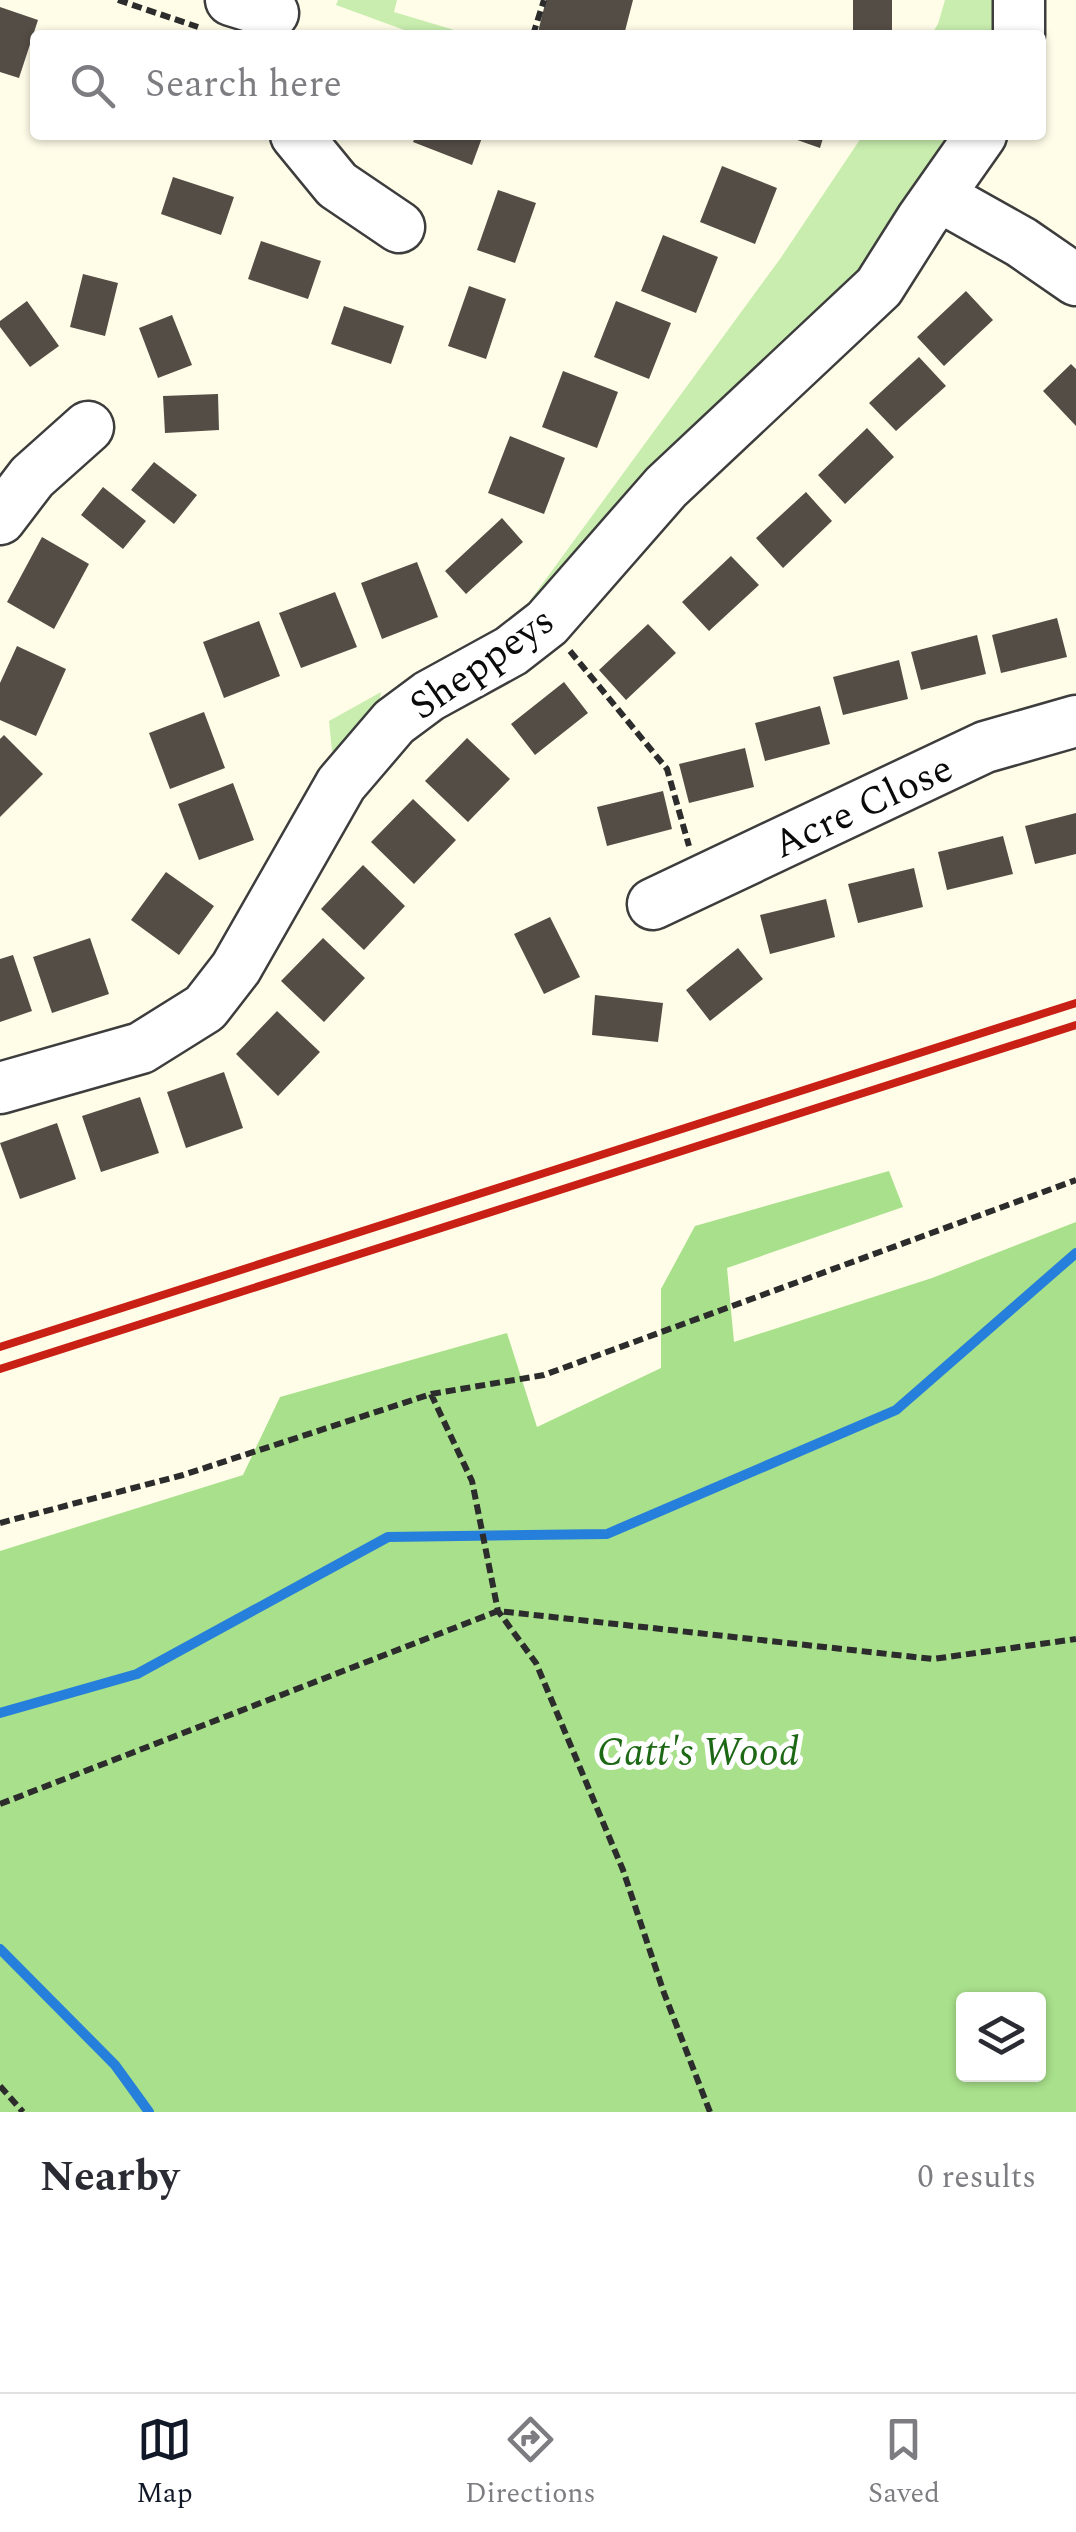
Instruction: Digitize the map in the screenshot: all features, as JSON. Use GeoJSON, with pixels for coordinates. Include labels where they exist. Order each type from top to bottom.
{"type":"FeatureCollection","features":[{"type":"Feature","properties":{"kind":"street"},"geometry":{"type":"LineString","coordinates":[[1019,0],[1019,30]]}},
{"type":"Feature","properties":{"kind":"street"},"geometry":{"type":"LineString","coordinates":[[300,140],[336,185],[399,227]]}},
{"type":"Feature","properties":{"kind":"street","name":"Sheppeys"},"geometry":{"type":"LineString","coordinates":[[0,1088],[142,1048],[205,1008],[236,968],[330,776],[429,696],[511,651],[548,623],[666,488],[880,288],[978,140]]}},
{"type":"Feature","properties":{"kind":"street"},"geometry":{"type":"LineString","coordinates":[[939,196],[1021,242],[1076,280]]}},
{"type":"Feature","properties":{"kind":"street"},"geometry":{"type":"LineString","coordinates":[[0,519],[32,477],[88,427]]}},
{"type":"Feature","properties":{"kind":"street","name":"Acre Close"},"geometry":{"type":"LineString","coordinates":[[653,904],[985,747],[1076,721]]}},
{"type":"Feature","properties":{"kind":"path"},"geometry":{"type":"LineString","coordinates":[[118,0],[251,16]]}},
{"type":"Feature","properties":{"kind":"path"},"geometry":{"type":"LineString","coordinates":[[535,30],[544,0]]}},
{"type":"Feature","properties":{"kind":"path"},"geometry":{"type":"LineString","coordinates":[[548,623],[667,769],[700,881]]}},
{"type":"Feature","properties":{"kind":"path"},"geometry":{"type":"LineString","coordinates":[[0,1522],[183,1474],[432,1394],[544,1376],[1076,1180]]}},
{"type":"Feature","properties":{"kind":"path"},"geometry":{"type":"LineString","coordinates":[[432,1394],[472,1481],[498,1611],[536,1663],[623,1870],[664,1993],[710,2112]]}},
{"type":"Feature","properties":{"kind":"path"},"geometry":{"type":"LineString","coordinates":[[0,1804],[498,1611],[934,1659],[1076,1639]]}},
{"type":"Feature","properties":{"kind":"path"},"geometry":{"type":"LineString","coordinates":[[0,2086],[23,2112]]}},
{"type":"Feature","properties":{"kind":"green space"},"geometry":{"type":"Polygon","coordinates":[[[338,0],[397,0],[394,12],[454,30],[404,30],[336,5],[338,0]]]}},
{"type":"Feature","properties":{"kind":"green space"},"geometry":{"type":"Polygon","coordinates":[[[945,0],[1000,0],[998,30],[934,30],[945,0]]]}},
{"type":"Feature","properties":{"kind":"green space"},"geometry":{"type":"Polygon","coordinates":[[[860,140],[954,140],[914,210],[824,316],[521,613],[780,259],[860,140]]]}},
{"type":"Feature","properties":{"kind":"green space"},"geometry":{"type":"Polygon","coordinates":[[[381,692],[378,710],[342,750],[332,751],[329,721],[381,692]]]}},
{"type":"Feature","properties":{"kind":"green space","name":"Catt's Wood"},"geometry":{"type":"Polygon","coordinates":[[[889,1171],[903,1207],[727,1268],[734,1342],[932,1278],[1076,1222],[1076,2112],[0,2112],[0,1551],[243,1475],[280,1397],[507,1333],[537,1427],[661,1368],[661,1289],[695,1226],[889,1171]]]}},
{"type":"Feature","properties":{"kind":"building"},"geometry":{"type":"Polygon","coordinates":[[[546,0],[633,0],[625,30],[538,30],[546,0]]]}},
{"type":"Feature","properties":{"kind":"building"},"geometry":{"type":"Polygon","coordinates":[[[853,0],[892,0],[892,30],[853,30],[853,0]]]}},
{"type":"Feature","properties":{"kind":"building"},"geometry":{"type":"Polygon","coordinates":[[[0,7],[38,20],[35,30],[30,30],[30,44],[19,78],[0,72],[0,7]]]}},
{"type":"Feature","properties":{"kind":"building"},"geometry":{"type":"Polygon","coordinates":[[[414,140],[481,140],[472,165],[414,140]]]}},
{"type":"Feature","properties":{"kind":"building"},"geometry":{"type":"Polygon","coordinates":[[[797,140],[822,140],[820,148],[797,140]]]}},
{"type":"Feature","properties":{"kind":"building"},"geometry":{"type":"Polygon","coordinates":[[[722,166],[777,188],[755,244],[700,222],[722,166]]]}},
{"type":"Feature","properties":{"kind":"building"},"geometry":{"type":"Polygon","coordinates":[[[173,177],[234,197],[221,235],[161,214],[173,177]]]}},
{"type":"Feature","properties":{"kind":"building"},"geometry":{"type":"Polygon","coordinates":[[[498,190],[536,203],[515,263],[477,250],[498,190]]]}},
{"type":"Feature","properties":{"kind":"building"},"geometry":{"type":"Polygon","coordinates":[[[663,235],[718,257],[696,313],[641,291],[663,235]]]}},
{"type":"Feature","properties":{"kind":"building"},"geometry":{"type":"Polygon","coordinates":[[[261,241],[321,261],[308,299],[248,279],[261,241]]]}},
{"type":"Feature","properties":{"kind":"building"},"geometry":{"type":"Polygon","coordinates":[[[83,274],[118,283],[105,336],[70,327],[83,274]]]}},
{"type":"Feature","properties":{"kind":"building"},"geometry":{"type":"Polygon","coordinates":[[[469,286],[506,299],[486,359],[448,346],[469,286]]]}},
{"type":"Feature","properties":{"kind":"building"},"geometry":{"type":"Polygon","coordinates":[[[966,291],[993,320],[944,366],[917,337],[966,291]]]}},
{"type":"Feature","properties":{"kind":"building"},"geometry":{"type":"Polygon","coordinates":[[[27,301],[59,346],[30,367],[0,327],[0,321],[27,301]]]}},
{"type":"Feature","properties":{"kind":"building"},"geometry":{"type":"Polygon","coordinates":[[[616,301],[671,323],[649,379],[594,357],[616,301]]]}},
{"type":"Feature","properties":{"kind":"building"},"geometry":{"type":"Polygon","coordinates":[[[344,306],[404,326],[391,364],[331,344],[344,306]]]}},
{"type":"Feature","properties":{"kind":"building"},"geometry":{"type":"Polygon","coordinates":[[[172,315],[192,365],[158,378],[139,328],[172,315]]]}},
{"type":"Feature","properties":{"kind":"building"},"geometry":{"type":"Polygon","coordinates":[[[919,357],[946,386],[896,431],[869,403],[919,357]]]}},
{"type":"Feature","properties":{"kind":"building"},"geometry":{"type":"Polygon","coordinates":[[[1071,364],[1076,369],[1076,426],[1043,391],[1071,364]]]}},
{"type":"Feature","properties":{"kind":"building"},"geometry":{"type":"Polygon","coordinates":[[[563,371],[618,392],[597,448],[542,427],[563,371]]]}},
{"type":"Feature","properties":{"kind":"building"},"geometry":{"type":"Polygon","coordinates":[[[218,394],[219,430],[165,433],[163,396],[218,394]]]}},
{"type":"Feature","properties":{"kind":"building"},"geometry":{"type":"Polygon","coordinates":[[[867,428],[894,457],[845,504],[818,475],[867,428]]]}},
{"type":"Feature","properties":{"kind":"building"},"geometry":{"type":"Polygon","coordinates":[[[510,436],[565,458],[544,514],[488,493],[510,436]]]}},
{"type":"Feature","properties":{"kind":"building"},"geometry":{"type":"Polygon","coordinates":[[[154,462],[197,495],[174,524],[131,490],[154,462]]]}},
{"type":"Feature","properties":{"kind":"building"},"geometry":{"type":"Polygon","coordinates":[[[103,487],[146,521],[123,549],[81,515],[103,487]]]}},
{"type":"Feature","properties":{"kind":"building"},"geometry":{"type":"Polygon","coordinates":[[[806,492],[832,521],[783,568],[756,538],[806,492]]]}},
{"type":"Feature","properties":{"kind":"building"},"geometry":{"type":"Polygon","coordinates":[[[502,518],[523,542],[466,594],[445,571],[502,518]]]}},
{"type":"Feature","properties":{"kind":"building"},"geometry":{"type":"Polygon","coordinates":[[[42,537],[89,564],[54,629],[7,602],[42,537]]]}},
{"type":"Feature","properties":{"kind":"building"},"geometry":{"type":"Polygon","coordinates":[[[731,556],[759,585],[709,631],[682,602],[731,556]]]}},
{"type":"Feature","properties":{"kind":"building"},"geometry":{"type":"Polygon","coordinates":[[[417,562],[438,617],[382,639],[361,583],[417,562]]]}},
{"type":"Feature","properties":{"kind":"building"},"geometry":{"type":"Polygon","coordinates":[[[335,592],[357,647],[301,668],[279,613],[335,592]]]}},
{"type":"Feature","properties":{"kind":"building"},"geometry":{"type":"Polygon","coordinates":[[[1057,618],[1067,657],[1001,673],[992,635],[1057,618]]]}},
{"type":"Feature","properties":{"kind":"building"},"geometry":{"type":"Polygon","coordinates":[[[259,621],[280,676],[224,698],[203,642],[259,621]]]}},
{"type":"Feature","properties":{"kind":"building"},"geometry":{"type":"Polygon","coordinates":[[[648,624],[676,653],[626,700],[599,670],[648,624]]]}},
{"type":"Feature","properties":{"kind":"building"},"geometry":{"type":"Polygon","coordinates":[[[977,635],[986,674],[921,690],[911,652],[977,635]]]}},
{"type":"Feature","properties":{"kind":"building"},"geometry":{"type":"Polygon","coordinates":[[[17,646],[66,669],[36,736],[0,720],[0,683],[17,646]]]}},
{"type":"Feature","properties":{"kind":"building"},"geometry":{"type":"Polygon","coordinates":[[[899,660],[908,699],[843,715],[833,677],[899,660]]]}},
{"type":"Feature","properties":{"kind":"building"},"geometry":{"type":"Polygon","coordinates":[[[564,682],[588,713],[535,755],[511,724],[564,682]]]}},
{"type":"Feature","properties":{"kind":"building"},"geometry":{"type":"Polygon","coordinates":[[[820,706],[830,744],[765,761],[755,723],[820,706]]]}},
{"type":"Feature","properties":{"kind":"building"},"geometry":{"type":"Polygon","coordinates":[[[204,712],[225,768],[170,789],[149,733],[204,712]]]}},
{"type":"Feature","properties":{"kind":"building"},"geometry":{"type":"Polygon","coordinates":[[[4,735],[43,774],[0,817],[0,739],[4,735]]]}},
{"type":"Feature","properties":{"kind":"building"},"geometry":{"type":"Polygon","coordinates":[[[467,738],[510,779],[468,822],[425,781],[467,738]]]}},
{"type":"Feature","properties":{"kind":"building"},"geometry":{"type":"Polygon","coordinates":[[[745,748],[754,787],[689,803],[679,764],[745,748]]]}},
{"type":"Feature","properties":{"kind":"building"},"geometry":{"type":"Polygon","coordinates":[[[233,783],[254,840],[199,860],[178,804],[233,783]]]}},
{"type":"Feature","properties":{"kind":"building"},"geometry":{"type":"Polygon","coordinates":[[[663,791],[672,829],[607,846],[597,807],[663,791]]]}},
{"type":"Feature","properties":{"kind":"building"},"geometry":{"type":"Polygon","coordinates":[[[413,799],[456,840],[414,884],[371,842],[413,799]]]}},
{"type":"Feature","properties":{"kind":"building"},"geometry":{"type":"Polygon","coordinates":[[[1076,813],[1076,854],[1035,864],[1025,826],[1076,813]]]}},
{"type":"Feature","properties":{"kind":"building"},"geometry":{"type":"Polygon","coordinates":[[[1003,836],[1013,874],[947,890],[938,852],[1003,836]]]}},
{"type":"Feature","properties":{"kind":"building"},"geometry":{"type":"Polygon","coordinates":[[[363,865],[405,906],[364,950],[321,909],[363,865]]]}},
{"type":"Feature","properties":{"kind":"building"},"geometry":{"type":"Polygon","coordinates":[[[914,868],[923,907],[858,923],[848,884],[914,868]]]}},
{"type":"Feature","properties":{"kind":"building"},"geometry":{"type":"Polygon","coordinates":[[[166,872],[214,906],[179,955],[131,920],[166,872]]]}},
{"type":"Feature","properties":{"kind":"building"},"geometry":{"type":"Polygon","coordinates":[[[826,899],[835,937],[770,954],[760,915],[826,899]]]}},
{"type":"Feature","properties":{"kind":"building"},"geometry":{"type":"Polygon","coordinates":[[[550,917],[580,977],[544,994],[514,934],[550,917]]]}},
{"type":"Feature","properties":{"kind":"building"},"geometry":{"type":"Polygon","coordinates":[[[90,938],[109,994],[52,1013],[33,957],[90,938]]]}},
{"type":"Feature","properties":{"kind":"building"},"geometry":{"type":"Polygon","coordinates":[[[323,938],[365,978],[324,1022],[281,981],[323,938]]]}},
{"type":"Feature","properties":{"kind":"building"},"geometry":{"type":"Polygon","coordinates":[[[738,948],[763,979],[710,1021],[686,990],[738,948]]]}},
{"type":"Feature","properties":{"kind":"building"},"geometry":{"type":"Polygon","coordinates":[[[13,955],[32,1011],[0,1022],[0,959],[13,955]]]}},
{"type":"Feature","properties":{"kind":"building"},"geometry":{"type":"Polygon","coordinates":[[[595,995],[663,1003],[658,1042],[592,1035],[595,995]]]}},
{"type":"Feature","properties":{"kind":"building"},"geometry":{"type":"Polygon","coordinates":[[[277,1011],[320,1052],[278,1096],[236,1054],[277,1011]]]}},
{"type":"Feature","properties":{"kind":"building"},"geometry":{"type":"Polygon","coordinates":[[[224,1072],[243,1128],[186,1148],[167,1092],[224,1072]]]}},
{"type":"Feature","properties":{"kind":"building"},"geometry":{"type":"Polygon","coordinates":[[[140,1097],[159,1153],[101,1172],[82,1116],[140,1097]]]}},
{"type":"Feature","properties":{"kind":"building"},"geometry":{"type":"Polygon","coordinates":[[[57,1123],[76,1179],[20,1199],[0,1143],[57,1123]]]}},
{"type":"Feature","properties":{"kind":"waterway"},"geometry":{"type":"LineString","coordinates":[[0,1713],[137,1674],[388,1537],[607,1534],[896,1410],[1076,1253]]}},
{"type":"Feature","properties":{"kind":"waterway"},"geometry":{"type":"LineString","coordinates":[[0,1949],[115,2065],[149,2112]]}},
{"type":"Feature","properties":{"kind":"railway"},"geometry":{"type":"LineString","coordinates":[[0,1347],[1076,1003]]}},
{"type":"Feature","properties":{"kind":"railway"},"geometry":{"type":"LineString","coordinates":[[0,1369],[1076,1025]]}}]}
